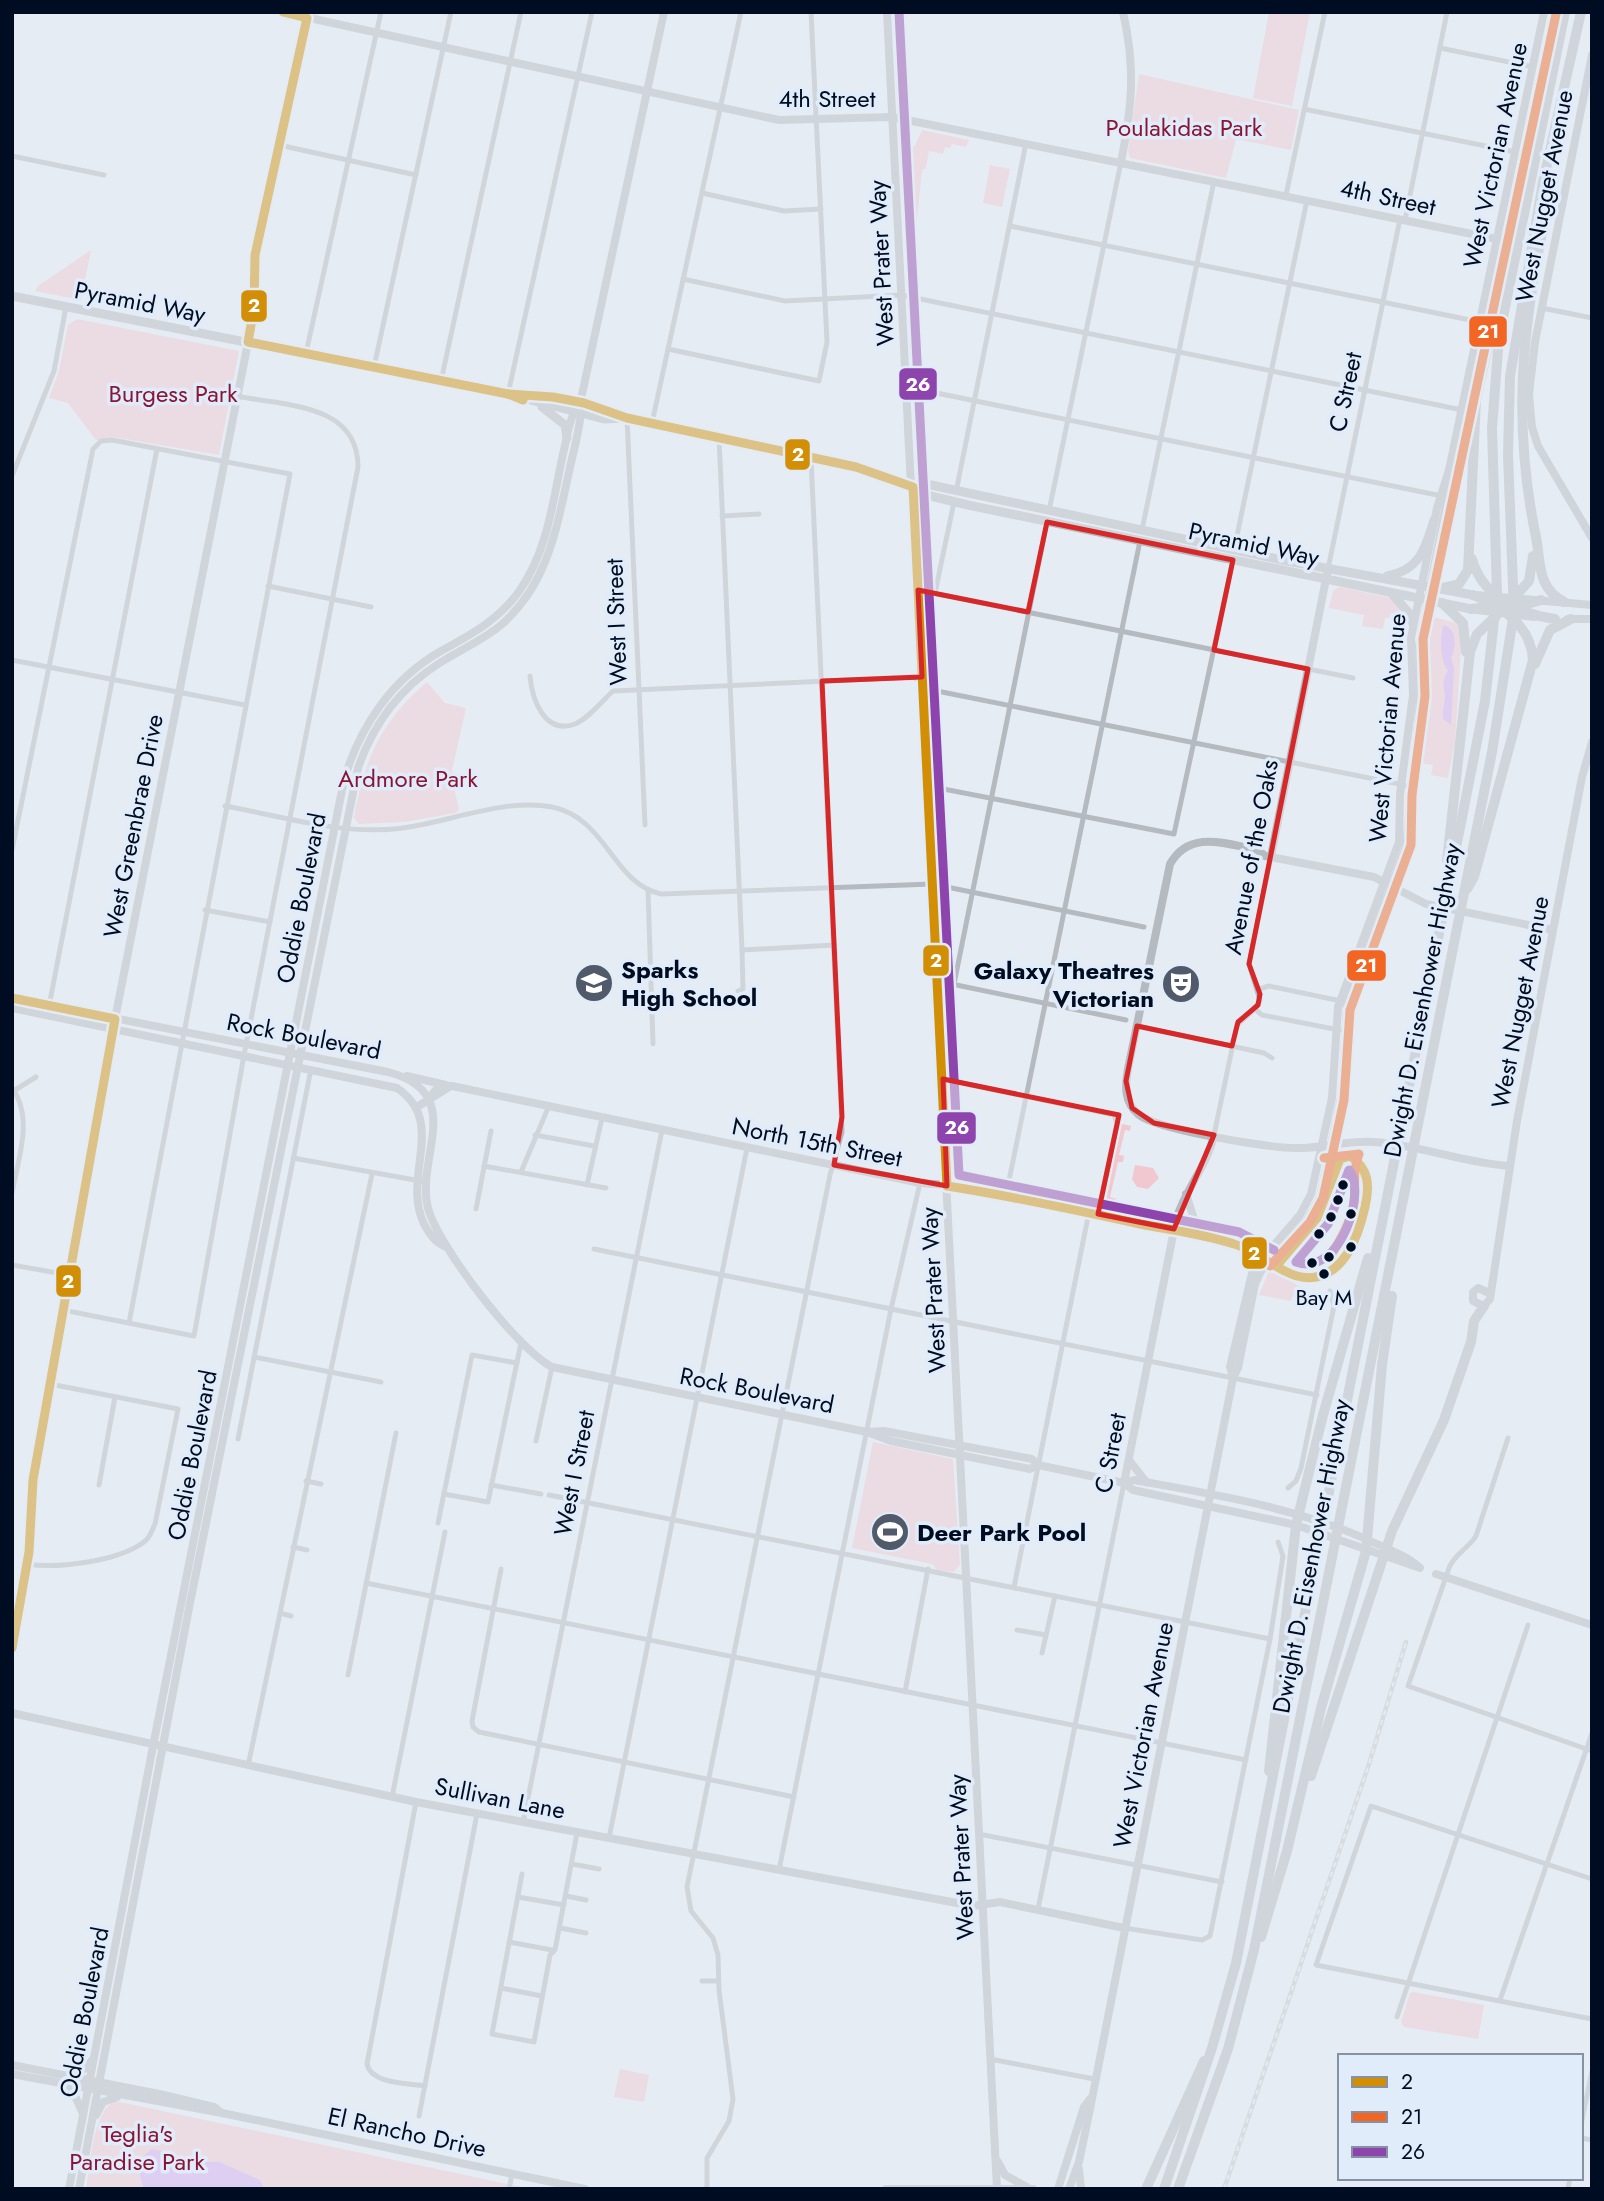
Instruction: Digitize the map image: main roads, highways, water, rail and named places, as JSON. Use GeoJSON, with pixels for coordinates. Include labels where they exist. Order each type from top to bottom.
{"type":"FeatureCollection","features":[{"type":"Feature","properties":{"kind":"highway","name":"Dwight D. Eisenhower Highway"},"geometry":{"type":"LineString","coordinates":[[1164,2189],[1212,2048],[1236,1963],[1485,701],[1493,641],[1497,573],[1492,428],[1494,377],[1563,12]]}},
{"type":"Feature","properties":{"kind":"highway","name":"Dwight D. Eisenhower Highway"},"geometry":{"type":"LineString","coordinates":[[1178,2189],[1228,2049],[1254,1950],[1397,1238],[1511,642],[1515,575],[1508,455],[1510,376],[1543,182],[1581,12]]}},
{"type":"Feature","properties":{"kind":"highway"},"geometry":{"type":"LineString","coordinates":[[1445,896],[1471,647],[1477,634],[1526,586],[1533,570],[1532,524],[1522,422],[1521,369],[1528,302],[1546,213],[1543,182]]}},
{"type":"Feature","properties":{"kind":"highway"},"geometry":{"type":"LineString","coordinates":[[1431,586],[1464,579],[1470,552],[1471,458],[1477,392],[1504,273],[1523,213]]}},
{"type":"Feature","properties":{"kind":"highway"},"geometry":{"type":"LineString","coordinates":[[1532,524],[1543,581],[1552,594],[1564,602]]}},
{"type":"Feature","properties":{"kind":"highway"},"geometry":{"type":"LineString","coordinates":[[1470,552],[1477,575],[1506,606],[1531,645],[1533,667]]}},
{"type":"Feature","properties":{"kind":"highway"},"geometry":{"type":"LineString","coordinates":[[1473,595],[1555,619]]}},
{"type":"Feature","properties":{"kind":"highway"},"geometry":{"type":"LineString","coordinates":[[1471,608],[1541,600]]}},
{"type":"Feature","properties":{"kind":"highway"},"geometry":{"type":"LineString","coordinates":[[1442,603],[1463,623],[1467,675]]}},
{"type":"Feature","properties":{"kind":"highway"},"geometry":{"type":"LineString","coordinates":[[1464,895],[1474,877],[1533,667],[1550,630],[1571,619]]}},
{"type":"Feature","properties":{"kind":"highway"},"geometry":{"type":"LineString","coordinates":[[1268,1808],[1269,1770],[1296,1525],[1329,1393],[1380,1224]]}},
{"type":"Feature","properties":{"kind":"highway"},"geometry":{"type":"LineString","coordinates":[[1254,1950],[1267,1926],[1321,1708],[1366,1551],[1382,1365],[1396,1268],[1397,1238]]}},
{"type":"Feature","properties":{"kind":"highway"},"geometry":{"type":"LineString","coordinates":[[1298,1805],[1307,1792],[1392,1531],[1444,1420],[1471,1342],[1474,1321],[1484,1306]]}},
{"type":"Feature","properties":{"kind":"highway"},"geometry":{"type":"LineString","coordinates":[[1146,2189],[1197,2072],[1212,2048]]}},
{"type":"Feature","properties":{"kind":"main road","name":"4th Street"},"geometry":{"type":"LineString","coordinates":[[282,12],[307,15],[376,33],[779,120],[892,117],[1497,239]]}},
{"type":"Feature","properties":{"kind":"main road"},"geometry":{"type":"LineString","coordinates":[[580,404],[664,12]]}},
{"type":"Feature","properties":{"kind":"main road","name":"West Prater Way"},"geometry":{"type":"LineString","coordinates":[[887,12],[997,2188]]}},
{"type":"Feature","properties":{"kind":"main road"},"geometry":{"type":"LineString","coordinates":[[1121,162],[1133,87],[1132,56],[1123,12]]}},
{"type":"Feature","properties":{"kind":"main road","name":"West Victorian Avenue"},"geometry":{"type":"LineString","coordinates":[[1069,2189],[1079,2162],[1233,1378],[1238,1368],[1255,1284],[1266,1257],[1307,1204],[1322,1146],[1344,1002],[1388,884],[1399,842],[1413,702],[1410,645],[1413,624],[1431,586],[1449,470],[1544,12]]}},
{"type":"Feature","properties":{"kind":"main road","name":"West Greenbrae Drive"},"geometry":{"type":"LineString","coordinates":[[12,1649],[27,1564],[33,1480],[114,1024],[248,342],[254,308],[255,255],[307,15]]}},
{"type":"Feature","properties":{"kind":"main road","name":"West Nugget Avenue"},"geometry":{"type":"LineString","coordinates":[[1592,55],[1530,373],[1532,427],[1546,464],[1592,538]]}},
{"type":"Feature","properties":{"kind":"main road","name":"Pyramid Way"},"geometry":{"type":"LineString","coordinates":[[12,296],[508,394],[578,413],[617,420],[627,418]]}},
{"type":"Feature","properties":{"kind":"main road","name":"Pyramid Way"},"geometry":{"type":"LineString","coordinates":[[508,394],[534,394],[606,409],[652,424],[856,467],[913,487],[922,494],[954,502],[1142,530],[1233,555]]}},
{"type":"Feature","properties":{"kind":"main road"},"geometry":{"type":"LineString","coordinates":[[538,404],[562,422],[567,438]]}},
{"type":"Feature","properties":{"kind":"main road","name":"Oddie Boulevard"},"geometry":{"type":"LineString","coordinates":[[79,2189],[98,2091],[95,2056],[153,1746],[292,1065],[299,1056],[363,754],[393,704],[430,669],[504,622],[524,601],[541,575],[554,541],[580,404]]}},
{"type":"Feature","properties":{"kind":"main road","name":"Oddie Boulevard"},"geometry":{"type":"LineString","coordinates":[[69,2189],[89,2089],[95,2080],[163,1749],[292,1065],[289,1054],[335,828],[354,750],[386,698],[421,665],[487,625],[507,606],[526,580],[546,536],[567,438],[578,413]]}},
{"type":"Feature","properties":{"kind":"main road","name":"Pyramid Way"},"geometry":{"type":"LineString","coordinates":[[913,487],[926,484],[1140,541],[1233,555],[1327,574],[1390,592],[1471,608]]}},
{"type":"Feature","properties":{"kind":"main road","name":"West Victorian Avenue"},"geometry":{"type":"LineString","coordinates":[[1431,586],[1434,520],[1444,496]]}},
{"type":"Feature","properties":{"kind":"main road"},"geometry":{"type":"LineString","coordinates":[[1378,578],[1403,572],[1418,562],[1425,551],[1434,520]]}},
{"type":"Feature","properties":{"kind":"main road","name":"Pyramid Way"},"geometry":{"type":"LineString","coordinates":[[1327,574],[1378,578],[1473,595]]}},
{"type":"Feature","properties":{"kind":"main road","name":"Avenue of the Oaks"},"geometry":{"type":"LineString","coordinates":[[1267,855],[1327,574]]}},
{"type":"Feature","properties":{"kind":"main road"},"geometry":{"type":"LineString","coordinates":[[1390,592],[1409,613],[1413,624]]}},
{"type":"Feature","properties":{"kind":"main road","name":"West Victorian Avenue"},"geometry":{"type":"LineString","coordinates":[[1405,785],[1420,702],[1419,647],[1423,599]]}},
{"type":"Feature","properties":{"kind":"main road"},"geometry":{"type":"LineString","coordinates":[[1541,600],[1592,605]]}},
{"type":"Feature","properties":{"kind":"main road"},"geometry":{"type":"LineString","coordinates":[[1555,619],[1590,620]]}},
{"type":"Feature","properties":{"kind":"main road","name":"West Nugget Avenue"},"geometry":{"type":"LineString","coordinates":[[1489,1293],[1553,930],[1582,777],[1592,742]]}},
{"type":"Feature","properties":{"kind":"main road"},"geometry":{"type":"LineString","coordinates":[[1510,1166],[1464,1160],[1405,1146],[1355,1141],[1322,1146],[1274,1147],[1149,1121],[1132,1108],[1126,1089],[1137,1026],[1165,889],[1177,860],[1194,847],[1206,845],[1367,875],[1426,904],[1553,930]]}},
{"type":"Feature","properties":{"kind":"main road","name":"Rock Boulevard"},"geometry":{"type":"LineString","coordinates":[[12,998],[114,1024]]}},
{"type":"Feature","properties":{"kind":"main road","name":"Rock Boulevard"},"geometry":{"type":"LineString","coordinates":[[12,1008],[48,1016],[246,1045],[396,1074],[417,1086],[428,1099],[435,1131],[426,1182],[430,1213],[446,1247],[520,1343],[552,1367],[867,1432],[891,1441],[960,1455],[1030,1469],[1038,1465]]}},
{"type":"Feature","properties":{"kind":"main road","name":"West Victorian Avenue"},"geometry":{"type":"LineString","coordinates":[[1266,1257],[1314,1210],[1332,1144],[1342,1093],[1339,1030]]}},
{"type":"Feature","properties":{"kind":"main road","name":"Rock Boulevard"},"geometry":{"type":"LineString","coordinates":[[181,1037],[244,1055],[390,1085],[403,1092],[417,1107],[424,1136],[416,1182],[418,1205],[425,1225],[436,1242],[446,1247]]}},
{"type":"Feature","properties":{"kind":"main road","name":"North 15th Street"},"geometry":{"type":"LineString","coordinates":[[396,1074],[548,1108],[920,1183],[1006,1195],[1174,1229],[1241,1245],[1266,1257]]}},
{"type":"Feature","properties":{"kind":"main road"},"geometry":{"type":"LineString","coordinates":[[417,1107],[452,1086]]}},
{"type":"Feature","properties":{"kind":"main road","name":"C Street"},"geometry":{"type":"LineString","coordinates":[[1124,1483],[1174,1229],[1186,1194],[1206,1162],[1214,1135]]}},
{"type":"Feature","properties":{"kind":"main road"},"geometry":{"type":"LineString","coordinates":[[1186,1194],[1194,1219],[1207,1232]]}},
{"type":"Feature","properties":{"kind":"main road","name":"North 15th Street"},"geometry":{"type":"LineString","coordinates":[[1174,1229],[1241,1239],[1266,1257]]}},
{"type":"Feature","properties":{"kind":"main road"},"geometry":{"type":"LineString","coordinates":[[1478,1289],[1489,1293],[1490,1299],[1484,1306],[1473,1301],[1473,1292],[1493,1271]]}},
{"type":"Feature","properties":{"kind":"main road","name":"Rock Boulevard"},"geometry":{"type":"LineString","coordinates":[[867,1432],[884,1431],[1032,1459],[1038,1465],[1124,1483],[1133,1490],[1209,1500],[1299,1513],[1368,1539],[1408,1558],[1420,1568],[1296,1525],[1209,1500],[1146,1482],[1130,1480],[1124,1483]]}},
{"type":"Feature","properties":{"kind":"main road"},"geometry":{"type":"LineString","coordinates":[[1128,1458],[1137,1474],[1146,1482]]}},
{"type":"Feature","properties":{"kind":"main road"},"geometry":{"type":"LineString","coordinates":[[1436,1574],[1592,1625]]}},
{"type":"Feature","properties":{"kind":"main road","name":"Sullivan Lane"},"geometry":{"type":"LineString","coordinates":[[12,1713],[163,1749],[523,1823],[972,1906],[1000,1902],[1124,1928]]}},
{"type":"Feature","properties":{"kind":"main road"},"geometry":{"type":"LineString","coordinates":[[71,2076],[86,2068],[95,2056]]}},
{"type":"Feature","properties":{"kind":"main road","name":"El Rancho Drive"},"geometry":{"type":"LineString","coordinates":[[12,2065],[95,2080],[187,2104]]}},
{"type":"Feature","properties":{"kind":"main road","name":"El Rancho Drive"},"geometry":{"type":"LineString","coordinates":[[12,2074],[123,2096],[214,2107],[222,2113],[585,2189]]}},
{"type":"Feature","properties":{"kind":"main road"},"geometry":{"type":"LineString","coordinates":[[64,2085],[76,2098],[84,2115]]}},
{"type":"Feature","properties":{"kind":"main road"},"geometry":{"type":"LineString","coordinates":[[92,2124],[103,2102],[123,2096]]}},
{"type":"Feature","properties":{"kind":"main road","name":"West Victorian Avenue"},"geometry":{"type":"LineString","coordinates":[[1058,2189],[1084,2107],[1090,2099]]}},
{"type":"Feature","properties":{"kind":"main road"},"geometry":{"type":"LineString","coordinates":[[996,2157],[1005,2175],[1031,2189]]}},
{"type":"Feature","properties":{"kind":"main road"},"geometry":{"type":"LineString","coordinates":[[1079,2162],[1081,2189]]}},
{"type":"Feature","properties":{"kind":"main road"},"geometry":{"type":"LineString","coordinates":[[886,2189],[1031,2189]]}},
{"type":"Feature","properties":{"kind":"railway"},"geometry":{"type":"LineString","coordinates":[[1224,2189],[1369,1764],[1406,1642]]}},
{"type":"Feature","properties":{"kind":"place","name":"Sparks High School"},"geometry":{"type":"Point","coordinates":[594,983]}},
{"type":"Feature","properties":{"kind":"place","name":"Galaxy Theatres Victorian"},"geometry":{"type":"Point","coordinates":[1181,984]}},
{"type":"Feature","properties":{"kind":"place","name":"Bay M"},"geometry":{"type":"Point","coordinates":[1324,1274]}},
{"type":"Feature","properties":{"kind":"place","name":"Deer Park Pool"},"geometry":{"type":"Point","coordinates":[890,1532]}},
{"type":"Feature","properties":{"kind":"park label","name":"Poulakidas Park"},"geometry":{"type":"Point","coordinates":[1184,127]}},
{"type":"Feature","properties":{"kind":"park label","name":"Burgess Park"},"geometry":{"type":"Point","coordinates":[173,393]}},
{"type":"Feature","properties":{"kind":"park label","name":"Ardmore Park"},"geometry":{"type":"Point","coordinates":[408,778]}},
{"type":"Feature","properties":{"kind":"park label","name":"Teglia's Paradise Park"},"geometry":{"type":"Point","coordinates":[137,2147]}}]}
